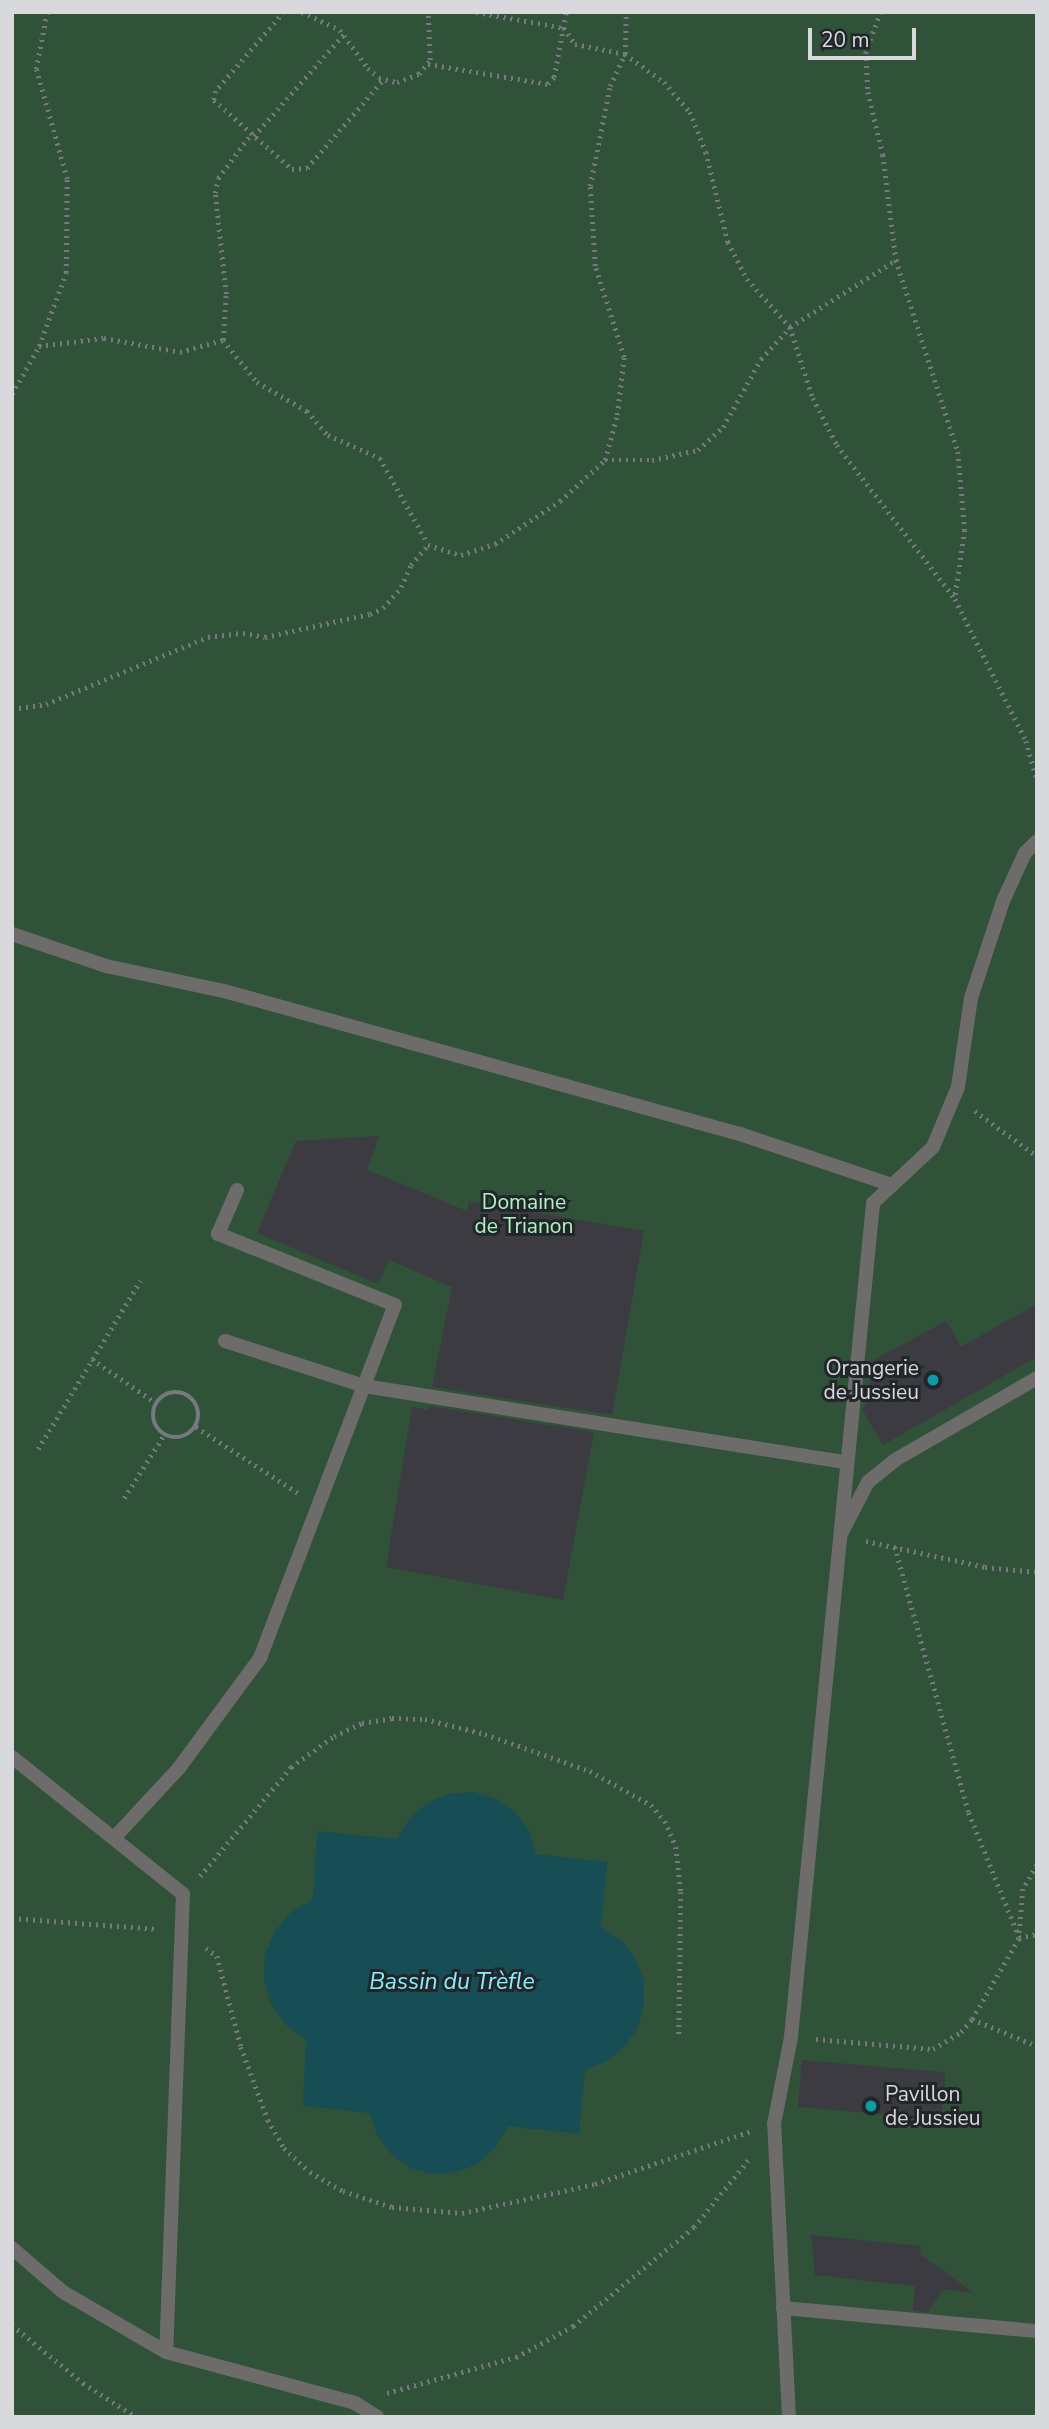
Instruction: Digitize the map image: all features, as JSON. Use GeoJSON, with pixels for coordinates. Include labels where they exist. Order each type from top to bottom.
{"type":"FeatureCollection","features":[{"type":"Feature","properties":{"kind":"lane"},"geometry":{"type":"LineString","coordinates":[[789,2417],[774,2124],[791,2037],[837,1542],[873,1203],[933,1147],[953,1098],[971,998],[995,925],[1025,853],[1037,841]]}},
{"type":"Feature","properties":{"kind":"lane"},"geometry":{"type":"LineString","coordinates":[[12,934],[106,966],[237,995],[740,1134],[892,1185]]}},
{"type":"Feature","properties":{"kind":"lane"},"geometry":{"type":"LineString","coordinates":[[114,1838],[179,1768],[251,1676],[277,1621],[395,1305],[218,1234],[237,1190]]}},
{"type":"Feature","properties":{"kind":"lane"},"geometry":{"type":"LineString","coordinates":[[225,1341],[364,1386],[845,1462]]}},
{"type":"Feature","properties":{"kind":"lane"},"geometry":{"type":"LineString","coordinates":[[837,1542],[868,1482],[886,1467],[1037,1378]]}},
{"type":"Feature","properties":{"kind":"lane"},"geometry":{"type":"LineString","coordinates":[[12,1757],[183,1895],[166,2352]]}},
{"type":"Feature","properties":{"kind":"lane"},"geometry":{"type":"LineString","coordinates":[[12,2248],[62,2292],[166,2352],[355,2403],[377,2417]]}},
{"type":"Feature","properties":{"kind":"lane"},"geometry":{"type":"LineString","coordinates":[[783,2308],[1037,2331]]}},
{"type":"Feature","properties":{"kind":"path"},"geometry":{"type":"LineString","coordinates":[[12,394],[39,346],[66,273],[69,225],[67,179],[36,69],[47,12]]}},
{"type":"Feature","properties":{"kind":"path"},"geometry":{"type":"LineString","coordinates":[[284,12],[214,96],[218,105],[292,169],[302,171],[383,80]]}},
{"type":"Feature","properties":{"kind":"path"},"geometry":{"type":"LineString","coordinates":[[302,12],[344,34],[368,68],[383,80],[408,80],[428,64],[433,45],[428,12]]}},
{"type":"Feature","properties":{"kind":"path"},"geometry":{"type":"LineString","coordinates":[[476,12],[564,29],[575,44],[625,54],[664,82],[690,112],[706,152],[728,242],[747,279],[790,327],[813,398],[837,445],[955,599],[1026,741],[1037,779]]}},
{"type":"Feature","properties":{"kind":"path"},"geometry":{"type":"LineString","coordinates":[[428,64],[548,85],[554,78],[566,12]]}},
{"type":"Feature","properties":{"kind":"path"},"geometry":{"type":"LineString","coordinates":[[344,34],[218,178],[215,193],[226,294],[223,340],[257,382],[307,411],[328,435],[380,458],[429,545],[461,555],[495,544],[560,501],[605,460],[617,415],[624,356],[596,266],[590,186],[610,86],[625,54],[626,12]]}},
{"type":"Feature","properties":{"kind":"path"},"geometry":{"type":"LineString","coordinates":[[881,12],[866,52],[868,93],[883,155],[896,260],[958,452],[965,530],[955,599]]}},
{"type":"Feature","properties":{"kind":"path"},"geometry":{"type":"LineString","coordinates":[[605,460],[652,460],[698,450],[723,427],[761,359],[790,327],[896,260]]}},
{"type":"Feature","properties":{"kind":"path"},"geometry":{"type":"LineString","coordinates":[[39,346],[104,338],[180,352],[223,340]]}},
{"type":"Feature","properties":{"kind":"path"},"geometry":{"type":"LineString","coordinates":[[12,709],[46,704],[208,637],[265,637],[370,614],[383,608],[401,587],[411,565],[429,545]]}},
{"type":"Feature","properties":{"kind":"path"},"geometry":{"type":"LineString","coordinates":[[953,1098],[1037,1156]]}},
{"type":"Feature","properties":{"kind":"path"},"geometry":{"type":"LineString","coordinates":[[38,1449],[140,1281]]}},
{"type":"Feature","properties":{"kind":"path"},"geometry":{"type":"LineString","coordinates":[[92,1359],[156,1403]]}},
{"type":"Feature","properties":{"kind":"path"},"geometry":{"type":"LineString","coordinates":[[156,1403],[174,1392],[188,1395],[197,1405],[196,1427]]}},
{"type":"Feature","properties":{"kind":"path"},"geometry":{"type":"LineString","coordinates":[[156,1403],[155,1424],[164,1435],[178,1438],[196,1427]]}},
{"type":"Feature","properties":{"kind":"path"},"geometry":{"type":"LineString","coordinates":[[196,1427],[319,1506]]}},
{"type":"Feature","properties":{"kind":"path"},"geometry":{"type":"LineString","coordinates":[[124,1498],[164,1435]]}},
{"type":"Feature","properties":{"kind":"path"},"geometry":{"type":"LineString","coordinates":[[837,1542],[873,1541],[985,1567],[1037,1572]]}},
{"type":"Feature","properties":{"kind":"path"},"geometry":{"type":"LineString","coordinates":[[894,1545],[968,1812],[1019,1938]]}},
{"type":"Feature","properties":{"kind":"path"},"geometry":{"type":"LineString","coordinates":[[183,1895],[292,1767],[334,1736],[362,1723],[393,1718],[425,1719],[485,1734],[590,1771],[651,1805],[665,1821],[676,1847],[681,1892],[678,2035]]}},
{"type":"Feature","properties":{"kind":"path"},"geometry":{"type":"LineString","coordinates":[[791,2037],[933,2049],[961,2032],[972,2019],[1019,1938],[1023,1889],[1037,1865]]}},
{"type":"Feature","properties":{"kind":"path"},"geometry":{"type":"LineString","coordinates":[[12,1918],[182,1931],[217,1956],[242,2047],[268,2120],[284,2148],[310,2172],[344,2191],[392,2207],[462,2213],[519,2203],[595,2184],[774,2124]]}},
{"type":"Feature","properties":{"kind":"path"},"geometry":{"type":"LineString","coordinates":[[1019,1938],[1036,1934]]}},
{"type":"Feature","properties":{"kind":"path"},"geometry":{"type":"LineString","coordinates":[[972,2019],[1037,2046]]}},
{"type":"Feature","properties":{"kind":"path"},"geometry":{"type":"LineString","coordinates":[[355,2403],[516,2357],[573,2326],[694,2227],[732,2184],[774,2124]]}},
{"type":"Feature","properties":{"kind":"path"},"geometry":{"type":"LineString","coordinates":[[12,2325],[83,2383],[136,2417]]}},
{"type":"Feature","properties":{"kind":"green space","name":"Domaine de Trianon"},"geometry":{"type":"Polygon","coordinates":[[[12,12],[1037,12],[1037,2417],[12,2417],[12,12]]]}},
{"type":"Feature","properties":{"kind":"water","name":"Bassin du Trèfle"},"geometry":{"type":"Polygon","coordinates":[[[473,1792],[496,1799],[515,1812],[529,1831],[536,1854],[607,1862],[601,1927],[621,1940],[635,1958],[644,1981],[644,2004],[638,2027],[625,2046],[607,2061],[585,2070],[579,2134],[508,2126],[496,2147],[479,2163],[457,2172],[433,2174],[410,2168],[391,2154],[377,2135],[369,2113],[303,2106],[306,2040],[286,2025],[271,2004],[264,1980],[265,1954],[275,1931],[291,1912],[313,1899],[317,1831],[397,1839],[409,1819],[427,1803],[449,1794],[473,1792]]]}},
{"type":"Feature","properties":{"kind":"building"},"geometry":{"type":"Polygon","coordinates":[[[379,1136],[367,1170],[467,1211],[469,1201],[644,1231],[612,1415],[432,1387],[452,1287],[389,1260],[378,1284],[257,1233],[296,1141],[379,1136]]]}},
{"type":"Feature","properties":{"kind":"building","name":"Orangerie de Jussieu"},"geometry":{"type":"Polygon","coordinates":[[[1037,1304],[1037,1357],[883,1445],[862,1409],[870,1398],[870,1362],[946,1321],[961,1347],[1037,1304]]]}},
{"type":"Feature","properties":{"kind":"building"},"geometry":{"type":"Polygon","coordinates":[[[429,1406],[594,1432],[563,1600],[386,1567],[412,1407],[428,1410],[429,1406]]]}},
{"type":"Feature","properties":{"kind":"building","name":"Pavillon de Jussieu"},"geometry":{"type":"Polygon","coordinates":[[[802,2060],[945,2073],[941,2119],[798,2107],[802,2060]]]}},
{"type":"Feature","properties":{"kind":"building"},"geometry":{"type":"Polygon","coordinates":[[[811,2235],[921,2246],[920,2254],[974,2293],[943,2289],[928,2312],[913,2310],[915,2286],[815,2275],[811,2235]]]}},
{"type":"Feature","properties":{"kind":"place","name":"Orangerie de Jussieu"},"geometry":{"type":"Point","coordinates":[933,1380]}},
{"type":"Feature","properties":{"kind":"place","name":"Pavillon de Jussieu"},"geometry":{"type":"Point","coordinates":[871,2106]}}]}
